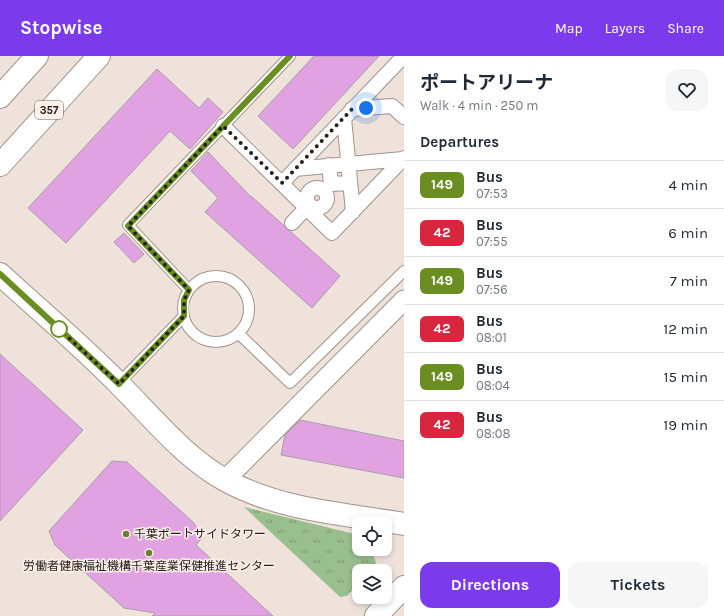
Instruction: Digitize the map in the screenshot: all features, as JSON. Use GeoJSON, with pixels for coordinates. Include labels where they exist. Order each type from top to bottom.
{"type":"FeatureCollection","features":[{"type":"Feature","properties":{"kind":"main road"},"geometry":{"type":"LineString","coordinates":[[0,97],[37,56]]}},
{"type":"Feature","properties":{"kind":"main road","name":"357"},"geometry":{"type":"LineString","coordinates":[[0,165],[99,56]]}},
{"type":"Feature","properties":{"kind":"main road"},"geometry":{"type":"LineString","coordinates":[[0,274],[119,384],[174,440],[201,463],[225,480],[282,503],[404,524]]}},
{"type":"Feature","properties":{"kind":"main road"},"geometry":{"type":"LineString","coordinates":[[376,616],[404,587]]}},
{"type":"Feature","properties":{"kind":"street"},"geometry":{"type":"LineString","coordinates":[[282,183],[400,60]]}},
{"type":"Feature","properties":{"kind":"street"},"geometry":{"type":"LineString","coordinates":[[348,114],[392,106],[404,117]]}},
{"type":"Feature","properties":{"kind":"street"},"geometry":{"type":"LineString","coordinates":[[348,114],[350,182],[353,212]]}},
{"type":"Feature","properties":{"kind":"street"},"geometry":{"type":"LineString","coordinates":[[223,126],[308,206],[332,233],[403,159]]}},
{"type":"Feature","properties":{"kind":"street"},"geometry":{"type":"LineString","coordinates":[[295,169],[403,159]]}},
{"type":"Feature","properties":{"kind":"street"},"geometry":{"type":"LineString","coordinates":[[308,206],[318,208],[324,206],[328,200],[329,165]]}},
{"type":"Feature","properties":{"kind":"street"},"geometry":{"type":"LineString","coordinates":[[328,187],[350,182]]}},
{"type":"Feature","properties":{"kind":"street"},"geometry":{"type":"LineString","coordinates":[[292,223],[308,206]]}},
{"type":"Feature","properties":{"kind":"street"},"geometry":{"type":"LineString","coordinates":[[225,480],[403,300]]}},
{"type":"Feature","properties":{"kind":"lane"},"geometry":{"type":"LineString","coordinates":[[189,290],[128,226],[290,56]]}},
{"type":"Feature","properties":{"kind":"lane"},"geometry":{"type":"LineString","coordinates":[[238,333],[290,383],[404,270]]}},
{"type":"Feature","properties":{"kind":"lane"},"geometry":{"type":"LineString","coordinates":[[218,276],[229,279],[238,285],[245,294],[248,304],[246,320],[238,333],[230,339],[219,342],[209,342],[199,338],[191,331],[184,316],[184,300],[189,290],[197,282],[207,278],[218,276]]}},
{"type":"Feature","properties":{"kind":"lane"},"geometry":{"type":"LineString","coordinates":[[388,286],[403,300]]}},
{"type":"Feature","properties":{"kind":"lane"},"geometry":{"type":"LineString","coordinates":[[119,384],[184,316]]}},
{"type":"Feature","properties":{"kind":"green space"},"geometry":{"type":"Polygon","coordinates":[[[244,507],[352,533],[352,556],[374,556],[376,563],[352,564],[352,590],[347,596],[340,597],[244,507]]]}},
{"type":"Feature","properties":{"kind":"building"},"geometry":{"type":"Polygon","coordinates":[[[314,56],[379,56],[293,149],[258,116],[314,56]]]}},
{"type":"Feature","properties":{"kind":"building"},"geometry":{"type":"Polygon","coordinates":[[[157,69],[199,108],[208,98],[223,112],[190,149],[170,131],[66,243],[28,208],[157,69]]]}},
{"type":"Feature","properties":{"kind":"building"},"geometry":{"type":"Polygon","coordinates":[[[208,152],[251,197],[340,276],[312,308],[205,212],[218,198],[191,171],[208,152]]]}},
{"type":"Feature","properties":{"kind":"building"},"geometry":{"type":"Polygon","coordinates":[[[124,233],[144,254],[134,263],[114,242],[124,233]]]}},
{"type":"Feature","properties":{"kind":"building"},"geometry":{"type":"Polygon","coordinates":[[[0,354],[83,430],[0,521],[0,354]]]}},
{"type":"Feature","properties":{"kind":"building"},"geometry":{"type":"Polygon","coordinates":[[[300,420],[404,441],[404,478],[281,455],[285,435],[300,420]]]}},
{"type":"Feature","properties":{"kind":"building","name":"千葉ポートサイドタワー"},"geometry":{"type":"Polygon","coordinates":[[[112,461],[127,462],[194,523],[202,538],[196,545],[273,616],[152,616],[155,613],[124,608],[55,545],[49,531],[112,461]]]}},
{"type":"Feature","properties":{"kind":"bus line","name":"149"},"geometry":{"type":"LineString","coordinates":[[0,274],[119,384],[184,316],[184,300],[189,290],[128,226],[290,56]]}},
{"type":"Feature","properties":{"kind":"place","name":"千葉ポートサイドタワー"},"geometry":{"type":"Point","coordinates":[126,534]}},
{"type":"Feature","properties":{"kind":"place","name":"労働者健康福祉機構千葉産業保健推進センター"},"geometry":{"type":"Point","coordinates":[149,553]}},
{"type":"Feature","properties":{"kind":"route"},"geometry":{"type":"LineString","coordinates":[[59,329],[119,384],[184,316],[184,300],[189,290],[128,226],[223,126],[282,183],[352,109],[366,108]]}}]}
